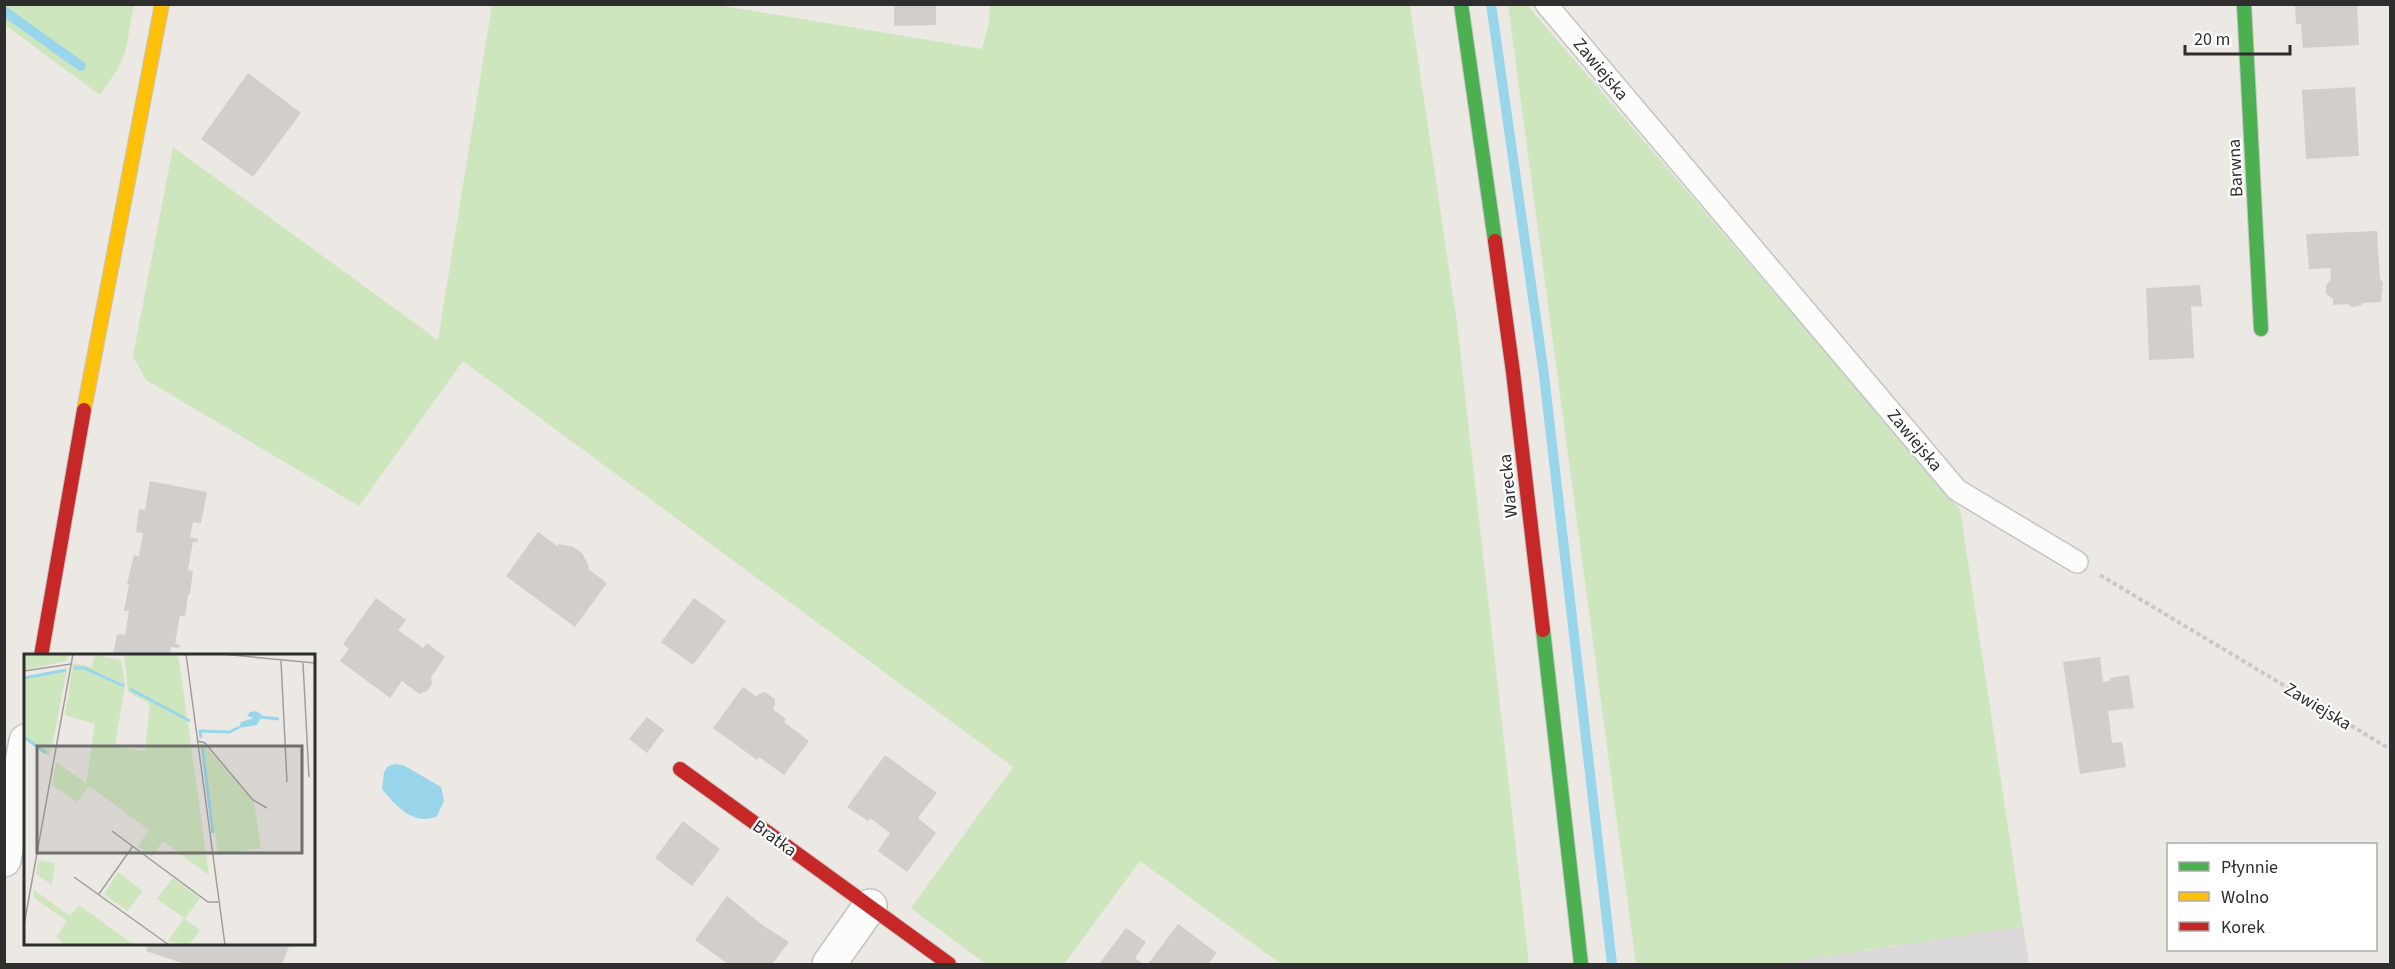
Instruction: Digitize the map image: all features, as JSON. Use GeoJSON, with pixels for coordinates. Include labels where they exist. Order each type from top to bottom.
{"type":"FeatureCollection","features":[{"type":"Feature","properties":{"kind":"street"},"geometry":{"type":"LineString","coordinates":[[41,654],[91,371],[162,4]]}},
{"type":"Feature","properties":{"kind":"street","name":"Warecka"},"geometry":{"type":"LineString","coordinates":[[1461,4],[1513,372],[1581,964]]}},
{"type":"Feature","properties":{"kind":"street","name":"Barwna"},"geometry":{"type":"LineString","coordinates":[[2244,4],[2261,329]]}},
{"type":"Feature","properties":{"kind":"street"},"geometry":{"type":"LineString","coordinates":[[4,860],[24,752]]}},
{"type":"Feature","properties":{"kind":"street","name":"Bratka"},"geometry":{"type":"LineString","coordinates":[[680,769],[949,964]]}},
{"type":"Feature","properties":{"kind":"street"},"geometry":{"type":"LineString","coordinates":[[829,964],[870,906]]}},
{"type":"Feature","properties":{"kind":"lane","name":"Zawiejska"},"geometry":{"type":"LineString","coordinates":[[1546,4],[1957,490],[2077,561]]}},
{"type":"Feature","properties":{"kind":"path","name":"Zawiejska"},"geometry":{"type":"LineString","coordinates":[[2077,561],[2391,749]]}},
{"type":"Feature","properties":{"kind":"shaded area"},"geometry":{"type":"Polygon","coordinates":[[[2023,926],[2029,964],[1776,964],[2023,926]]]}},
{"type":"Feature","properties":{"kind":"green space"},"geometry":{"type":"Polygon","coordinates":[[[5,4],[134,5],[125,53],[117,70],[100,95],[5,25],[5,4]]]}},
{"type":"Feature","properties":{"kind":"green space"},"geometry":{"type":"Polygon","coordinates":[[[492,5],[718,5],[982,49],[989,22],[990,5],[1410,5],[1457,323],[1529,964],[1281,964],[1140,861],[1064,964],[986,964],[911,908],[1013,767],[463,361],[359,506],[146,380],[133,356],[173,147],[438,340],[492,5]]]}},
{"type":"Feature","properties":{"kind":"green space"},"geometry":{"type":"Polygon","coordinates":[[[1508,5],[1527,5],[1960,509],[2023,926],[1776,964],[1636,964],[1508,5]]]}},
{"type":"Feature","properties":{"kind":"water"},"geometry":{"type":"Polygon","coordinates":[[[396,764],[405,766],[441,787],[444,801],[437,816],[429,819],[413,817],[393,802],[382,789],[384,772],[388,766],[396,764]]]}},
{"type":"Feature","properties":{"kind":"building"},"geometry":{"type":"Polygon","coordinates":[[[894,4],[936,4],[936,25],[894,26],[894,4]]]}},
{"type":"Feature","properties":{"kind":"building"},"geometry":{"type":"Polygon","coordinates":[[[2295,4],[2357,4],[2359,45],[2303,48],[2301,24],[2296,24],[2295,4]]]}},
{"type":"Feature","properties":{"kind":"building"},"geometry":{"type":"Polygon","coordinates":[[[248,73],[301,113],[253,177],[201,139],[248,73]]]}},
{"type":"Feature","properties":{"kind":"building"},"geometry":{"type":"Polygon","coordinates":[[[2355,87],[2359,156],[2306,159],[2302,90],[2355,87]]]}},
{"type":"Feature","properties":{"kind":"building"},"geometry":{"type":"Polygon","coordinates":[[[2377,231],[2380,279],[2383,282],[2381,302],[2363,303],[2352,307],[2348,304],[2333,305],[2333,299],[2326,294],[2326,286],[2331,279],[2330,268],[2309,269],[2306,234],[2377,231]]]}},
{"type":"Feature","properties":{"kind":"building"},"geometry":{"type":"Polygon","coordinates":[[[2200,285],[2202,307],[2191,306],[2194,358],[2149,360],[2146,288],[2200,285]]]}},
{"type":"Feature","properties":{"kind":"building"},"geometry":{"type":"Polygon","coordinates":[[[150,481],[207,492],[201,523],[193,522],[190,537],[198,539],[198,542],[193,542],[188,570],[193,571],[190,594],[185,617],[180,615],[175,644],[180,645],[179,648],[171,647],[170,654],[113,654],[117,634],[125,635],[129,611],[124,611],[129,584],[127,584],[134,555],[139,556],[143,533],[136,532],[139,509],[145,510],[150,481]]]}},
{"type":"Feature","properties":{"kind":"building"},"geometry":{"type":"Polygon","coordinates":[[[538,532],[557,546],[559,544],[573,547],[582,553],[589,566],[588,569],[607,583],[575,627],[506,576],[538,532]]]}},
{"type":"Feature","properties":{"kind":"building"},"geometry":{"type":"Polygon","coordinates":[[[376,598],[406,620],[398,630],[423,648],[427,643],[445,657],[431,677],[432,684],[427,691],[419,694],[402,681],[390,698],[340,661],[349,649],[343,644],[376,598]]]}},
{"type":"Feature","properties":{"kind":"building"},"geometry":{"type":"Polygon","coordinates":[[[694,598],[726,621],[693,665],[661,642],[694,598]]]}},
{"type":"Feature","properties":{"kind":"building"},"geometry":{"type":"Polygon","coordinates":[[[2100,657],[2103,682],[2110,681],[2110,678],[2129,675],[2134,708],[2108,711],[2112,743],[2122,742],[2126,767],[2080,774],[2063,662],[2100,657]]]}},
{"type":"Feature","properties":{"kind":"building"},"geometry":{"type":"Polygon","coordinates":[[[743,687],[757,697],[765,692],[775,699],[773,709],[786,719],[784,722],[809,741],[784,775],[759,757],[757,760],[713,728],[743,687]]]}},
{"type":"Feature","properties":{"kind":"building"},"geometry":{"type":"Polygon","coordinates":[[[647,717],[664,730],[647,753],[629,739],[647,717]]]}},
{"type":"Feature","properties":{"kind":"building"},"geometry":{"type":"Polygon","coordinates":[[[885,755],[937,793],[918,818],[936,833],[907,872],[878,851],[890,833],[870,818],[868,821],[847,807],[885,755]]]}},
{"type":"Feature","properties":{"kind":"building"},"geometry":{"type":"Polygon","coordinates":[[[683,821],[720,849],[692,886],[655,858],[683,821]]]}},
{"type":"Feature","properties":{"kind":"building"},"geometry":{"type":"Polygon","coordinates":[[[727,896],[761,924],[789,942],[772,964],[728,964],[695,940],[727,896]]]}},
{"type":"Feature","properties":{"kind":"building"},"geometry":{"type":"Polygon","coordinates":[[[1178,924],[1217,953],[1208,964],[1148,964],[1178,924]]]}},
{"type":"Feature","properties":{"kind":"building"},"geometry":{"type":"Polygon","coordinates":[[[1126,928],[1146,942],[1135,958],[1143,964],[1099,964],[1126,928]]]}},
{"type":"Feature","properties":{"kind":"building"},"geometry":{"type":"Polygon","coordinates":[[[149,945],[290,945],[282,964],[185,964],[146,951],[149,945]]]}},
{"type":"Feature","properties":{"kind":"waterway"},"geometry":{"type":"LineString","coordinates":[[1491,4],[1544,375],[1612,964]]}},
{"type":"Feature","properties":{"kind":"waterway"},"geometry":{"type":"LineString","coordinates":[[4,11],[81,66]]}},
{"type":"Feature","properties":{"kind":"traffic: fast"},"geometry":{"type":"LineString","coordinates":[[1461,4],[1495,241]]}},
{"type":"Feature","properties":{"kind":"traffic: fast"},"geometry":{"type":"LineString","coordinates":[[2244,4],[2261,329]]}},
{"type":"Feature","properties":{"kind":"traffic: fast"},"geometry":{"type":"LineString","coordinates":[[1543,630],[1581,964]]}},
{"type":"Feature","properties":{"kind":"traffic: slow"},"geometry":{"type":"LineString","coordinates":[[84,410],[162,4]]}},
{"type":"Feature","properties":{"kind":"traffic: jam"},"geometry":{"type":"LineString","coordinates":[[1495,241],[1513,372],[1543,630]]}},
{"type":"Feature","properties":{"kind":"traffic: jam"},"geometry":{"type":"LineString","coordinates":[[41,654],[84,410]]}},
{"type":"Feature","properties":{"kind":"traffic: jam"},"geometry":{"type":"LineString","coordinates":[[680,769],[949,964]]}}]}
